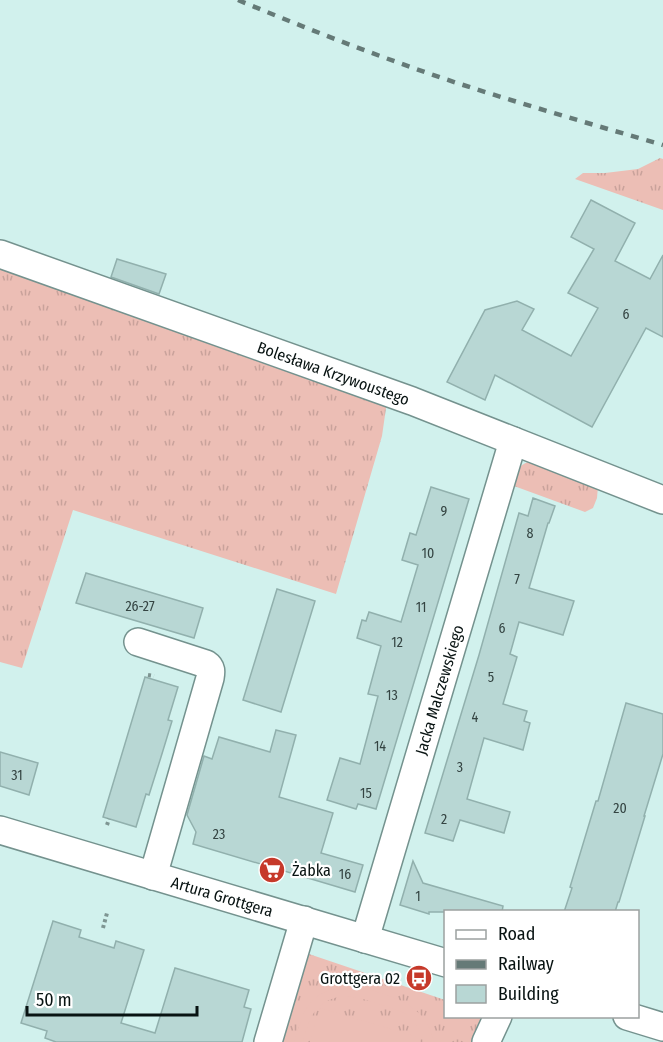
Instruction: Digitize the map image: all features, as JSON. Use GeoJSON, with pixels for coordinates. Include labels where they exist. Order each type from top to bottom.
{"type":"FeatureCollection","features":[{"type":"Feature","properties":{"kind":"street","name":"Bolesława Krzywoustego"},"geometry":{"type":"LineString","coordinates":[[0,254],[412,401],[663,500]]}},
{"type":"Feature","properties":{"kind":"street","name":"Jacka Malczewskiego"},"geometry":{"type":"LineString","coordinates":[[365,939],[513,441]]}},
{"type":"Feature","properties":{"kind":"street"},"geometry":{"type":"LineString","coordinates":[[138,642],[206,664],[211,670],[153,876]]}},
{"type":"Feature","properties":{"kind":"street","name":"Artura Grottgera"},"geometry":{"type":"LineString","coordinates":[[0,830],[444,962]]}},
{"type":"Feature","properties":{"kind":"street"},"geometry":{"type":"LineString","coordinates":[[268,1042],[304,920]]}},
{"type":"Feature","properties":{"kind":"street"},"geometry":{"type":"LineString","coordinates":[[486,1042],[498,1018]]}},
{"type":"Feature","properties":{"kind":"street"},"geometry":{"type":"LineString","coordinates":[[631,1018],[663,1027]]}},
{"type":"Feature","properties":{"kind":"path"},"geometry":{"type":"LineString","coordinates":[[148,675],[154,676]]}},
{"type":"Feature","properties":{"kind":"path"},"geometry":{"type":"LineString","coordinates":[[107,825],[109,819]]}},
{"type":"Feature","properties":{"kind":"path"},"geometry":{"type":"LineString","coordinates":[[103,928],[107,913]]}},
{"type":"Feature","properties":{"kind":"green space"},"geometry":{"type":"Polygon","coordinates":[[[660,158],[663,159],[663,210],[575,179],[583,173],[638,169],[660,158]]]}},
{"type":"Feature","properties":{"kind":"green space"},"geometry":{"type":"Polygon","coordinates":[[[0,266],[69,291],[81,298],[88,298],[387,401],[382,436],[336,594],[73,510],[22,668],[0,662],[0,266]]]}},
{"type":"Feature","properties":{"kind":"green space"},"geometry":{"type":"Polygon","coordinates":[[[533,461],[598,486],[593,508],[585,512],[514,486],[515,476],[519,469],[524,464],[533,461]]]}},
{"type":"Feature","properties":{"kind":"green space"},"geometry":{"type":"Polygon","coordinates":[[[309,954],[444,1000],[444,1018],[487,1018],[476,1042],[280,1042],[309,954]]]}},
{"type":"Feature","properties":{"kind":"green space"},"geometry":{"type":"Polygon","coordinates":[[[349,986],[381,993],[408,1005],[427,1023],[434,1042],[424,1042],[416,1024],[401,1012],[366,1000],[343,997],[328,1000],[321,1005],[311,1017],[303,1042],[294,1042],[301,1019],[311,1003],[325,992],[349,986]]]}},
{"type":"Feature","properties":{"kind":"green space"},"geometry":{"type":"Polygon","coordinates":[[[320,1008],[421,1038],[420,1042],[310,1042],[320,1008]]]}},
{"type":"Feature","properties":{"kind":"building"},"geometry":{"type":"Polygon","coordinates":[[[591,200],[635,223],[615,261],[650,279],[663,255],[663,337],[646,328],[592,427],[495,375],[485,400],[447,382],[485,310],[517,301],[534,309],[522,330],[571,356],[598,308],[568,293],[594,249],[571,237],[591,200]]]}},
{"type":"Feature","properties":{"kind":"building"},"geometry":{"type":"Polygon","coordinates":[[[117,259],[166,274],[159,294],[111,277],[117,259]]]}},
{"type":"Feature","properties":{"kind":"building"},"geometry":{"type":"Polygon","coordinates":[[[431,487],[469,499],[376,809],[358,804],[356,809],[327,800],[340,758],[360,764],[378,696],[368,694],[381,646],[357,638],[362,620],[366,621],[369,612],[401,622],[418,565],[402,560],[410,533],[416,535],[431,487]]]}},
{"type":"Feature","properties":{"kind":"building"},"geometry":{"type":"Polygon","coordinates":[[[533,498],[555,506],[529,588],[574,601],[563,635],[519,622],[510,654],[517,657],[503,704],[527,711],[524,721],[530,723],[523,750],[484,738],[467,799],[510,812],[504,833],[460,820],[453,841],[425,833],[519,513],[528,516],[533,498]]]}},
{"type":"Feature","properties":{"kind":"building"},"geometry":{"type":"Polygon","coordinates":[[[86,573],[203,608],[194,638],[76,603],[86,573]]]}},
{"type":"Feature","properties":{"kind":"building"},"geometry":{"type":"Polygon","coordinates":[[[277,589],[315,601],[281,712],[243,700],[277,589]]]}},
{"type":"Feature","properties":{"kind":"building"},"geometry":{"type":"Polygon","coordinates":[[[145,677],[178,687],[168,720],[172,721],[149,795],[146,794],[136,827],[103,817],[145,677]]]}},
{"type":"Feature","properties":{"kind":"building"},"geometry":{"type":"Polygon","coordinates":[[[626,703],[663,714],[663,754],[616,910],[565,910],[596,801],[598,801],[626,703]]]}},
{"type":"Feature","properties":{"kind":"building"},"geometry":{"type":"Polygon","coordinates":[[[276,730],[296,735],[279,797],[333,813],[321,853],[363,865],[355,892],[193,844],[196,832],[187,815],[204,756],[212,759],[219,737],[270,752],[276,730]]]}},
{"type":"Feature","properties":{"kind":"building"},"geometry":{"type":"Polygon","coordinates":[[[0,752],[38,763],[29,795],[0,786],[0,752]]]}},
{"type":"Feature","properties":{"kind":"building"},"geometry":{"type":"Polygon","coordinates":[[[413,861],[423,883],[503,906],[502,910],[444,910],[444,912],[429,912],[429,914],[400,905],[413,861]]]}},
{"type":"Feature","properties":{"kind":"building"},"geometry":{"type":"Polygon","coordinates":[[[53,921],[81,930],[79,937],[114,948],[116,941],[144,950],[121,1023],[155,1033],[175,968],[249,990],[244,1007],[251,1009],[242,1042],[56,1042],[45,1038],[47,1031],[21,1023],[53,921]]]}},
{"type":"Feature","properties":{"kind":"railway"},"geometry":{"type":"LineString","coordinates":[[238,0],[346,43],[457,83],[663,145]]}},
{"type":"Feature","properties":{"kind":"place","name":"Żabka"},"geometry":{"type":"Point","coordinates":[272,870]}},
{"type":"Feature","properties":{"kind":"place","name":"Grottgera 02"},"geometry":{"type":"Point","coordinates":[419,978]}}]}
